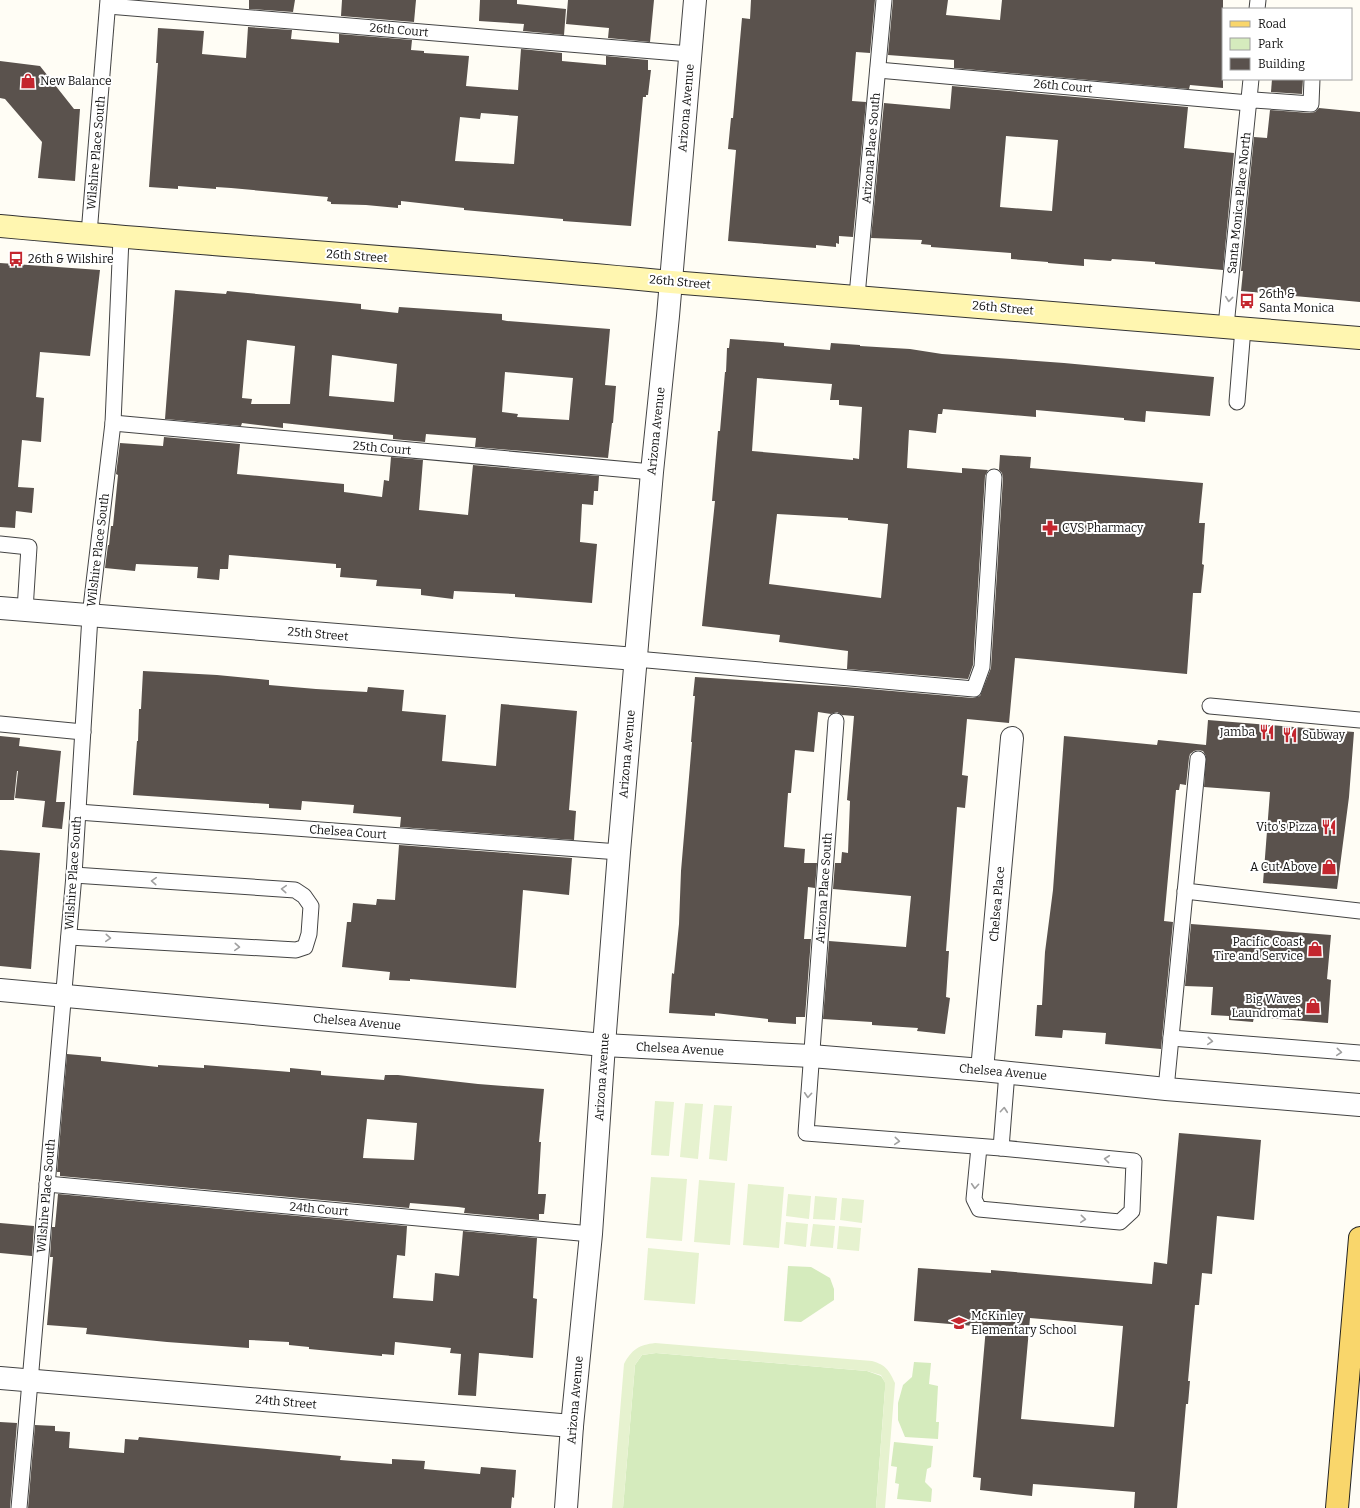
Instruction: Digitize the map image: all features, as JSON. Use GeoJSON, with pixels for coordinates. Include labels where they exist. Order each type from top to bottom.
{"type":"FeatureCollection","features":[{"type":"Feature","properties":{"kind":"main road","name":"26th Street"},"geometry":{"type":"LineString","coordinates":[[0,226],[121,238],[570,272],[671,282],[1360,338]]}},
{"type":"Feature","properties":{"kind":"main road"},"geometry":{"type":"LineString","coordinates":[[1337,1508],[1355,1355],[1360,1238]]}},
{"type":"Feature","properties":{"kind":"street","name":"Arizona Avenue"},"geometry":{"type":"LineString","coordinates":[[566,1508],[572,1426],[591,1234],[618,852],[652,472],[671,282],[695,0]]}},
{"type":"Feature","properties":{"kind":"street","name":"25th Street"},"geometry":{"type":"LineString","coordinates":[[0,608],[636,659]]}},
{"type":"Feature","properties":{"kind":"street","name":"Chelsea Place"},"geometry":{"type":"LineString","coordinates":[[982,1070],[1012,738]]}},
{"type":"Feature","properties":{"kind":"street","name":"Chelsea Avenue"},"geometry":{"type":"LineString","coordinates":[[0,990],[604,1045],[811,1056],[1007,1072],[1166,1089],[1360,1105]]}},
{"type":"Feature","properties":{"kind":"street","name":"24th Street"},"geometry":{"type":"LineString","coordinates":[[0,1378],[572,1426]]}},
{"type":"Feature","properties":{"kind":"lane","name":"Arizona Place South"},"geometry":{"type":"LineString","coordinates":[[857,296],[884,0]]}},
{"type":"Feature","properties":{"kind":"lane","name":"26th Court"},"geometry":{"type":"LineString","coordinates":[[108,3],[690,54]]}},
{"type":"Feature","properties":{"kind":"lane","name":"Wilshire Place South"},"geometry":{"type":"LineString","coordinates":[[89,234],[108,3]]}},
{"type":"Feature","properties":{"kind":"lane","name":"26th Court"},"geometry":{"type":"LineString","coordinates":[[878,70],[1249,103],[1254,100],[1311,104],[1312,80]]}},
{"type":"Feature","properties":{"kind":"lane","name":"Santa Monica Place North"},"geometry":{"type":"LineString","coordinates":[[1237,402],[1234,327],[1251,80]]}},
{"type":"Feature","properties":{"kind":"lane","name":"Wilshire Place South"},"geometry":{"type":"LineString","coordinates":[[19,1508],[74,875],[90,616],[113,423],[121,238]]}},
{"type":"Feature","properties":{"kind":"lane","name":"25th Court"},"geometry":{"type":"LineString","coordinates":[[113,423],[652,472]]}},
{"type":"Feature","properties":{"kind":"lane"},"geometry":{"type":"LineString","coordinates":[[636,659],[974,689],[982,667],[994,477]]}},
{"type":"Feature","properties":{"kind":"lane"},"geometry":{"type":"LineString","coordinates":[[0,544],[29,547],[24,610]]}},
{"type":"Feature","properties":{"kind":"lane"},"geometry":{"type":"LineString","coordinates":[[1210,706],[1360,720]]}},
{"type":"Feature","properties":{"kind":"lane","name":"Arizona Place South"},"geometry":{"type":"LineString","coordinates":[[836,721],[806,1133],[978,1147]]}},
{"type":"Feature","properties":{"kind":"lane"},"geometry":{"type":"LineString","coordinates":[[0,724],[83,732]]}},
{"type":"Feature","properties":{"kind":"lane"},"geometry":{"type":"LineString","coordinates":[[1166,1089],[1198,759]]}},
{"type":"Feature","properties":{"kind":"lane","name":"Chelsea Court"},"geometry":{"type":"LineString","coordinates":[[78,812],[618,852]]}},
{"type":"Feature","properties":{"kind":"lane"},"geometry":{"type":"LineString","coordinates":[[69,937],[296,950],[305,947],[309,934],[311,906],[304,896],[295,890],[74,875]]}},
{"type":"Feature","properties":{"kind":"lane"},"geometry":{"type":"LineString","coordinates":[[1185,891],[1360,911]]}},
{"type":"Feature","properties":{"kind":"lane"},"geometry":{"type":"LineString","coordinates":[[1171,1038],[1360,1054]]}},
{"type":"Feature","properties":{"kind":"lane"},"geometry":{"type":"LineString","coordinates":[[1001,1148],[1007,1072]]}},
{"type":"Feature","properties":{"kind":"lane"},"geometry":{"type":"LineString","coordinates":[[978,1147],[1134,1161],[1132,1211],[1120,1222],[978,1209],[974,1199],[978,1147]]}},
{"type":"Feature","properties":{"kind":"lane","name":"24th Court"},"geometry":{"type":"LineString","coordinates":[[47,1184],[591,1234]]}},
{"type":"Feature","properties":{"kind":"green space"},"geometry":{"type":"Polygon","coordinates":[[[655,1101],[674,1102],[669,1156],[651,1155],[655,1101]]]}},
{"type":"Feature","properties":{"kind":"green space"},"geometry":{"type":"Polygon","coordinates":[[[685,1103],[703,1104],[698,1159],[680,1157],[685,1103]]]}},
{"type":"Feature","properties":{"kind":"green space"},"geometry":{"type":"Polygon","coordinates":[[[714,1105],[732,1106],[727,1161],[709,1159],[714,1105]]]}},
{"type":"Feature","properties":{"kind":"green space"},"geometry":{"type":"Polygon","coordinates":[[[651,1177],[687,1179],[682,1241],[646,1238],[651,1177]]]}},
{"type":"Feature","properties":{"kind":"green space"},"geometry":{"type":"Polygon","coordinates":[[[699,1180],[735,1183],[730,1245],[694,1242],[699,1180]]]}},
{"type":"Feature","properties":{"kind":"green space"},"geometry":{"type":"Polygon","coordinates":[[[748,1184],[784,1187],[779,1248],[743,1245],[748,1184]]]}},
{"type":"Feature","properties":{"kind":"green space"},"geometry":{"type":"Polygon","coordinates":[[[788,1194],[811,1196],[809,1219],[786,1216],[788,1194]]]}},
{"type":"Feature","properties":{"kind":"green space"},"geometry":{"type":"Polygon","coordinates":[[[815,1196],[837,1198],[835,1220],[813,1219],[815,1196]]]}},
{"type":"Feature","properties":{"kind":"green space"},"geometry":{"type":"Polygon","coordinates":[[[842,1198],[864,1200],[862,1223],[840,1220],[842,1198]]]}},
{"type":"Feature","properties":{"kind":"green space"},"geometry":{"type":"Polygon","coordinates":[[[786,1222],[808,1224],[806,1247],[784,1244],[786,1222]]]}},
{"type":"Feature","properties":{"kind":"green space"},"geometry":{"type":"Polygon","coordinates":[[[813,1224],[835,1226],[833,1248],[810,1246],[813,1224]]]}},
{"type":"Feature","properties":{"kind":"green space"},"geometry":{"type":"Polygon","coordinates":[[[839,1226],[861,1228],[859,1251],[837,1249],[839,1226]]]}},
{"type":"Feature","properties":{"kind":"green space"},"geometry":{"type":"Polygon","coordinates":[[[648,1248],[699,1253],[695,1304],[644,1300],[648,1248]]]}},
{"type":"Feature","properties":{"kind":"green space"},"geometry":{"type":"Polygon","coordinates":[[[788,1266],[811,1267],[830,1278],[834,1289],[834,1300],[801,1322],[784,1321],[788,1266]]]}},
{"type":"Feature","properties":{"kind":"green space"},"geometry":{"type":"Polygon","coordinates":[[[655,1343],[872,1361],[884,1366],[889,1371],[895,1383],[885,1508],[876,1508],[885,1389],[885,1383],[881,1375],[867,1371],[656,1353],[642,1355],[635,1365],[623,1508],[612,1508],[624,1364],[633,1351],[645,1345],[655,1343]]]}},
{"type":"Feature","properties":{"kind":"green space"},"geometry":{"type":"Polygon","coordinates":[[[656,1353],[867,1371],[881,1376],[885,1382],[885,1389],[876,1508],[623,1508],[635,1365],[642,1355],[656,1353]]]}},
{"type":"Feature","properties":{"kind":"green space"},"geometry":{"type":"Polygon","coordinates":[[[914,1362],[931,1363],[929,1384],[938,1386],[936,1422],[939,1422],[938,1439],[905,1437],[898,1420],[898,1403],[903,1385],[912,1377],[914,1362]]]}},
{"type":"Feature","properties":{"kind":"green space"},"geometry":{"type":"Polygon","coordinates":[[[894,1442],[933,1446],[931,1467],[927,1469],[925,1482],[932,1489],[931,1502],[897,1499],[899,1484],[895,1483],[897,1467],[891,1466],[894,1442]]]}},
{"type":"Feature","properties":{"kind":"building"},"geometry":{"type":"Polygon","coordinates":[[[249,0],[295,0],[293,12],[249,9],[249,0]]]}},
{"type":"Feature","properties":{"kind":"building"},"geometry":{"type":"Polygon","coordinates":[[[342,0],[416,0],[414,22],[341,16],[342,0]]]}},
{"type":"Feature","properties":{"kind":"building"},"geometry":{"type":"Polygon","coordinates":[[[480,0],[517,0],[517,4],[566,9],[564,35],[523,31],[524,24],[479,21],[480,0]]]}},
{"type":"Feature","properties":{"kind":"building"},"geometry":{"type":"Polygon","coordinates":[[[568,0],[654,0],[650,42],[608,38],[609,28],[566,24],[568,0]]]}},
{"type":"Feature","properties":{"kind":"building"},"geometry":{"type":"Polygon","coordinates":[[[751,0],[875,0],[870,53],[856,52],[852,101],[866,102],[853,237],[839,236],[839,244],[836,243],[836,247],[816,245],[816,248],[728,241],[736,150],[728,149],[731,118],[733,118],[742,18],[750,19],[751,0]]]}},
{"type":"Feature","properties":{"kind":"building"},"geometry":{"type":"Polygon","coordinates":[[[893,0],[948,0],[946,15],[1000,20],[1002,0],[1223,0],[1223,88],[1190,85],[1189,89],[954,68],[954,60],[888,55],[893,0]]]}},
{"type":"Feature","properties":{"kind":"building"},"geometry":{"type":"Polygon","coordinates":[[[248,27],[292,30],[291,39],[339,43],[339,34],[412,40],[411,50],[424,51],[424,53],[469,56],[466,86],[518,90],[521,49],[562,53],[562,61],[606,65],[606,56],[648,60],[648,70],[651,70],[648,95],[643,97],[631,226],[563,221],[563,219],[464,210],[464,208],[401,201],[401,205],[398,205],[398,208],[331,204],[331,202],[327,201],[328,197],[231,188],[216,187],[216,189],[178,186],[178,189],[149,187],[158,63],[156,63],[158,28],[204,31],[202,54],[246,58],[248,27]],[[481,113],[480,119],[460,117],[455,161],[514,164],[518,116],[481,113]]]}},
{"type":"Feature","properties":{"kind":"building"},"geometry":{"type":"Polygon","coordinates":[[[0,61],[40,66],[74,109],[80,109],[75,181],[38,178],[42,142],[5,99],[0,98],[0,61]]]}},
{"type":"Feature","properties":{"kind":"building"},"geometry":{"type":"Polygon","coordinates":[[[1272,80],[1303,80],[1302,94],[1271,92],[1272,80]]]}},
{"type":"Feature","properties":{"kind":"building"},"geometry":{"type":"Polygon","coordinates":[[[952,86],[1188,107],[1184,148],[1234,153],[1223,270],[1155,264],[1155,262],[1112,259],[1111,261],[1084,259],[1084,266],[1048,263],[1011,259],[1011,253],[931,247],[931,245],[921,244],[922,240],[871,238],[884,103],[950,109],[952,86]],[[1006,136],[1000,207],[1052,211],[1058,140],[1006,136]]]}},
{"type":"Feature","properties":{"kind":"building"},"geometry":{"type":"Polygon","coordinates":[[[1319,108],[1360,112],[1360,302],[1241,291],[1243,271],[1241,271],[1254,137],[1267,138],[1270,110],[1310,113],[1315,112],[1319,108]]]}},
{"type":"Feature","properties":{"kind":"building"},"geometry":{"type":"Polygon","coordinates":[[[0,263],[100,270],[90,356],[40,352],[36,397],[44,398],[41,442],[22,440],[18,487],[34,488],[32,513],[16,511],[15,528],[0,527],[0,263]]]}},
{"type":"Feature","properties":{"kind":"building"},"geometry":{"type":"Polygon","coordinates":[[[175,290],[226,294],[227,291],[361,304],[361,309],[398,313],[399,307],[502,314],[502,320],[507,321],[610,329],[605,385],[616,386],[608,458],[475,447],[476,438],[426,434],[425,442],[393,439],[393,435],[283,423],[283,428],[242,423],[241,426],[165,419],[175,290]],[[247,340],[242,398],[252,399],[251,404],[290,404],[295,346],[247,340]],[[332,355],[329,396],[394,402],[397,364],[332,355]],[[505,372],[502,412],[518,414],[517,417],[569,420],[573,378],[505,372]]]}},
{"type":"Feature","properties":{"kind":"building"},"geometry":{"type":"Polygon","coordinates":[[[730,339],[784,343],[784,346],[830,350],[831,343],[1214,377],[1210,416],[1146,411],[1145,422],[1124,420],[1124,418],[1036,410],[1036,417],[943,409],[942,414],[938,414],[936,433],[909,430],[907,468],[962,473],[962,468],[988,470],[985,476],[973,665],[968,679],[847,669],[848,651],[779,642],[780,635],[702,626],[715,501],[712,501],[718,431],[720,431],[727,348],[729,348],[730,339]],[[757,378],[752,451],[853,460],[853,458],[859,459],[862,407],[839,405],[839,400],[830,400],[832,384],[757,378]],[[777,514],[769,584],[881,598],[888,524],[848,520],[848,518],[777,514]]]}},
{"type":"Feature","properties":{"kind":"building"},"geometry":{"type":"Polygon","coordinates":[[[164,437],[240,444],[237,474],[344,484],[344,492],[382,497],[384,480],[389,481],[391,457],[423,460],[419,510],[468,515],[473,465],[599,476],[598,491],[594,491],[593,505],[582,504],[580,542],[597,544],[592,603],[515,597],[515,594],[454,591],[453,599],[421,595],[421,589],[376,586],[377,580],[340,577],[341,568],[336,568],[336,564],[229,555],[228,569],[220,569],[219,580],[197,578],[198,567],[136,564],[135,571],[105,568],[111,526],[113,526],[118,475],[116,474],[120,443],[163,446],[164,437]]]}},
{"type":"Feature","properties":{"kind":"building"},"geometry":{"type":"Polygon","coordinates":[[[1000,455],[1031,457],[1030,468],[1203,483],[1199,523],[1205,523],[1202,564],[1204,565],[1201,593],[1193,593],[1187,674],[1015,658],[1009,723],[967,719],[962,775],[968,776],[965,808],[957,807],[946,951],[949,951],[946,997],[950,998],[945,1034],[917,1031],[918,1028],[872,1025],[872,1022],[823,1019],[829,941],[906,947],[911,896],[833,889],[835,863],[841,863],[842,852],[848,853],[850,801],[847,800],[854,716],[842,715],[837,712],[831,714],[818,712],[814,752],[795,750],[791,793],[788,793],[784,847],[805,849],[804,863],[817,863],[815,888],[808,887],[804,939],[811,939],[805,1017],[796,1017],[796,1024],[768,1022],[768,1019],[715,1013],[715,1016],[669,1013],[672,973],[674,974],[679,924],[681,871],[692,742],[695,677],[846,687],[973,698],[980,696],[991,668],[1003,478],[1002,473],[999,470],[1000,455]]]}},
{"type":"Feature","properties":{"kind":"building"},"geometry":{"type":"Polygon","coordinates":[[[143,671],[217,675],[269,680],[269,685],[316,689],[367,692],[368,687],[404,690],[402,711],[446,715],[442,761],[496,766],[501,704],[577,711],[569,810],[576,811],[574,840],[400,827],[401,817],[353,813],[354,805],[302,801],[301,810],[269,808],[269,804],[133,795],[143,671]]]}},
{"type":"Feature","properties":{"kind":"building"},"geometry":{"type":"Polygon","coordinates":[[[1208,720],[1354,732],[1349,797],[1337,889],[1263,883],[1270,792],[1204,787],[1206,756],[1203,751],[1194,751],[1190,754],[1189,758],[1186,785],[1180,784],[1179,790],[1176,790],[1164,921],[1173,922],[1161,1049],[1105,1044],[1106,1033],[1063,1030],[1062,1038],[1035,1036],[1037,1005],[1042,1005],[1045,952],[1053,890],[1064,736],[1157,745],[1158,740],[1206,745],[1208,720]]]}},
{"type":"Feature","properties":{"kind":"building"},"geometry":{"type":"Polygon","coordinates":[[[0,736],[20,738],[19,746],[61,751],[56,802],[65,802],[62,829],[42,827],[45,801],[15,798],[18,771],[14,800],[0,800],[0,736]]]}},
{"type":"Feature","properties":{"kind":"building"},"geometry":{"type":"Polygon","coordinates":[[[399,845],[572,858],[569,895],[523,890],[516,988],[410,979],[410,981],[389,980],[390,972],[342,967],[347,922],[351,922],[353,903],[376,905],[377,899],[395,900],[399,845]]]}},
{"type":"Feature","properties":{"kind":"building"},"geometry":{"type":"Polygon","coordinates":[[[0,850],[40,853],[31,969],[0,966],[0,850]]]}},
{"type":"Feature","properties":{"kind":"building"},"geometry":{"type":"Polygon","coordinates":[[[1191,924],[1331,935],[1327,979],[1331,980],[1328,1023],[1254,1017],[1253,1022],[1229,1020],[1229,1016],[1211,1015],[1213,987],[1185,986],[1191,924]]]}},
{"type":"Feature","properties":{"kind":"building"},"geometry":{"type":"Polygon","coordinates":[[[67,1054],[101,1057],[101,1061],[158,1067],[158,1065],[204,1068],[204,1065],[290,1072],[290,1068],[321,1071],[321,1075],[384,1080],[385,1075],[398,1075],[478,1084],[544,1089],[539,1142],[541,1142],[538,1194],[546,1194],[544,1214],[539,1214],[539,1220],[464,1213],[465,1208],[458,1207],[410,1203],[409,1208],[60,1176],[60,1172],[57,1172],[67,1054]],[[367,1119],[363,1158],[414,1160],[417,1123],[367,1119]]]}},
{"type":"Feature","properties":{"kind":"building"},"geometry":{"type":"Polygon","coordinates":[[[1179,1133],[1261,1140],[1254,1220],[1217,1216],[1212,1274],[1202,1273],[1199,1305],[1195,1305],[1188,1381],[1190,1381],[1188,1404],[1186,1404],[1177,1508],[1134,1508],[1135,1492],[1033,1484],[1032,1496],[980,1490],[981,1478],[973,1477],[986,1327],[914,1321],[918,1268],[991,1273],[991,1270],[1152,1284],[1154,1262],[1167,1264],[1179,1133]],[[1030,1318],[1021,1419],[1114,1427],[1123,1326],[1030,1318]]]}},
{"type":"Feature","properties":{"kind":"building"},"geometry":{"type":"Polygon","coordinates":[[[58,1194],[407,1226],[405,1256],[397,1255],[393,1298],[433,1301],[435,1273],[459,1276],[463,1231],[537,1238],[533,1298],[537,1299],[533,1358],[479,1353],[476,1396],[458,1395],[461,1354],[450,1353],[451,1348],[395,1342],[394,1355],[382,1354],[382,1356],[309,1349],[309,1347],[289,1345],[289,1342],[249,1340],[249,1348],[167,1342],[86,1334],[87,1328],[47,1325],[53,1257],[50,1257],[52,1227],[55,1227],[58,1194]]]}},
{"type":"Feature","properties":{"kind":"building"},"geometry":{"type":"Polygon","coordinates":[[[0,1223],[34,1226],[32,1256],[0,1253],[0,1223]]]}},
{"type":"Feature","properties":{"kind":"building"},"geometry":{"type":"Polygon","coordinates":[[[0,1422],[17,1423],[10,1508],[0,1508],[0,1422]]]}},
{"type":"Feature","properties":{"kind":"building"},"geometry":{"type":"Polygon","coordinates":[[[35,1425],[55,1426],[55,1431],[70,1432],[69,1448],[124,1453],[125,1439],[138,1440],[139,1437],[341,1456],[340,1460],[392,1464],[392,1459],[425,1461],[424,1469],[480,1474],[481,1467],[516,1470],[514,1498],[512,1497],[511,1508],[28,1508],[35,1425]]]}},
{"type":"Feature","properties":{"kind":"place","name":"New Balance"},"geometry":{"type":"Point","coordinates":[28,81]}},
{"type":"Feature","properties":{"kind":"place","name":"26th & Wilshire"},"geometry":{"type":"Point","coordinates":[16,259]}},
{"type":"Feature","properties":{"kind":"place","name":"26th & Santa Monica"},"geometry":{"type":"Point","coordinates":[1247,301]}},
{"type":"Feature","properties":{"kind":"place","name":"CVS Pharmacy"},"geometry":{"type":"Point","coordinates":[1050,528]}},
{"type":"Feature","properties":{"kind":"place","name":"Jamba"},"geometry":{"type":"Point","coordinates":[1267,732]}},
{"type":"Feature","properties":{"kind":"place","name":"Subway"},"geometry":{"type":"Point","coordinates":[1290,735]}},
{"type":"Feature","properties":{"kind":"place","name":"Vito's Pizza"},"geometry":{"type":"Point","coordinates":[1329,827]}},
{"type":"Feature","properties":{"kind":"place","name":"A Cut Above"},"geometry":{"type":"Point","coordinates":[1329,867]}},
{"type":"Feature","properties":{"kind":"place","name":"Pacific Coast Tire and Service"},"geometry":{"type":"Point","coordinates":[1315,949]}},
{"type":"Feature","properties":{"kind":"place","name":"Big Waves Laundromat"},"geometry":{"type":"Point","coordinates":[1313,1006]}},
{"type":"Feature","properties":{"kind":"place","name":"McKinley Elementary School"},"geometry":{"type":"Point","coordinates":[959,1323]}}]}
